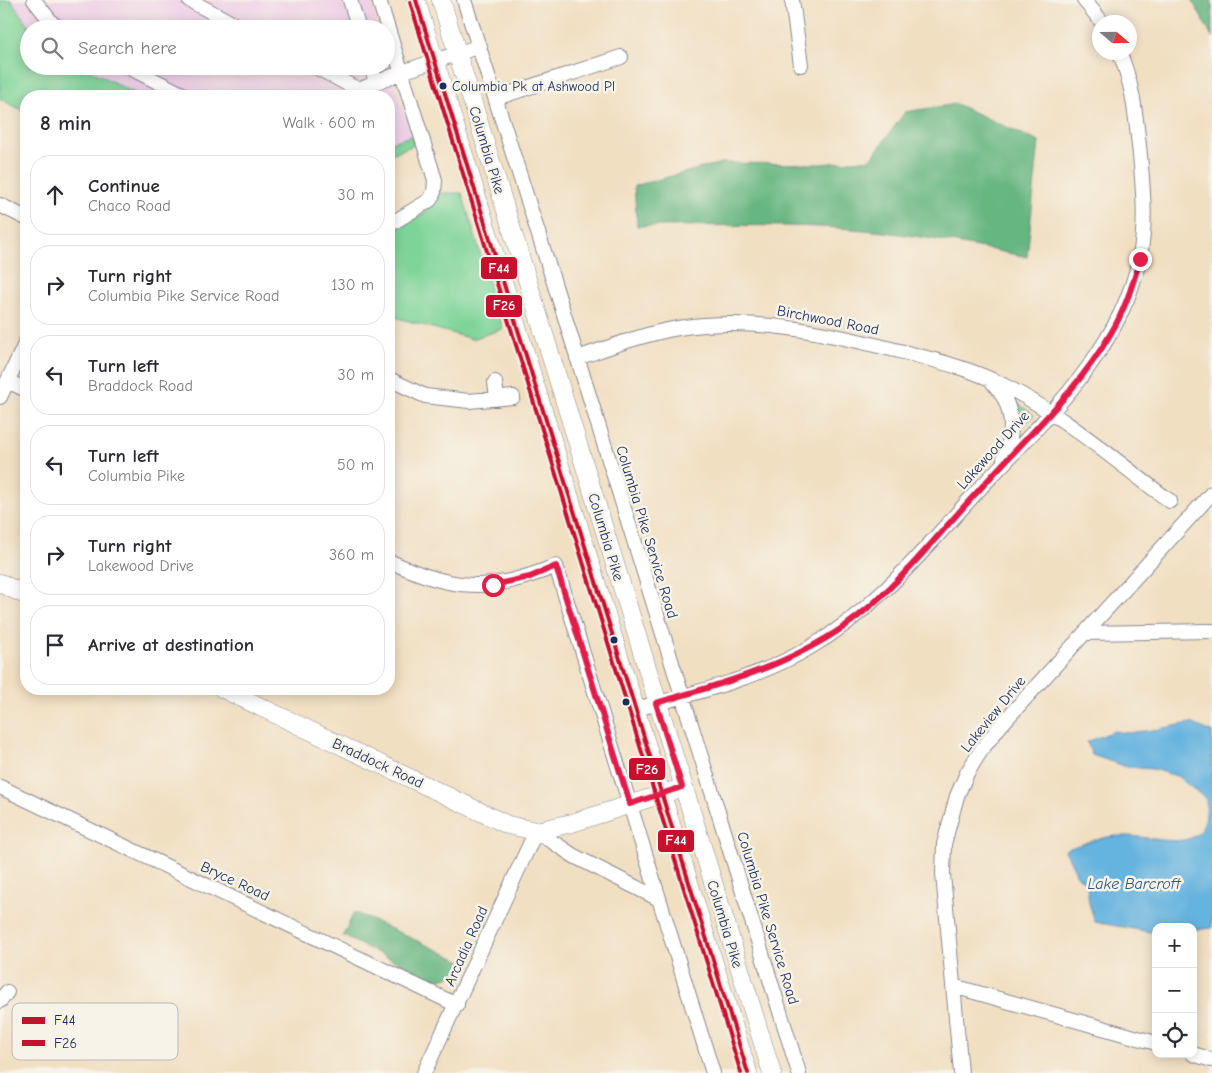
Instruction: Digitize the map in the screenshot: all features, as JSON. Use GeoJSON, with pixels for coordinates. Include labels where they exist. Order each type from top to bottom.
{"type":"FeatureCollection","features":[{"type":"Feature","properties":{"kind":"main road","name":"Columbia Pike"},"geometry":{"type":"LineString","coordinates":[[416,0],[748,1073]]}},
{"type":"Feature","properties":{"kind":"main road","name":"Columbia Pike"},"geometry":{"type":"LineString","coordinates":[[441,0],[656,703],[772,1073]]}},
{"type":"Feature","properties":{"kind":"main road"},"geometry":{"type":"LineString","coordinates":[[0,582],[20,592]]}},
{"type":"Feature","properties":{"kind":"main road","name":"Braddock Road"},"geometry":{"type":"LineString","coordinates":[[236,695],[508,824],[536,832]]}},
{"type":"Feature","properties":{"kind":"main road"},"geometry":{"type":"LineString","coordinates":[[536,832],[682,787]]}},
{"type":"Feature","properties":{"kind":"street"},"geometry":{"type":"LineString","coordinates":[[34,0],[49,20]]}},
{"type":"Feature","properties":{"kind":"street"},"geometry":{"type":"LineString","coordinates":[[189,0],[226,20]]}},
{"type":"Feature","properties":{"kind":"street"},"geometry":{"type":"LineString","coordinates":[[350,0],[356,20]]}},
{"type":"Feature","properties":{"kind":"street"},"geometry":{"type":"LineString","coordinates":[[379,0],[385,20]]}},
{"type":"Feature","properties":{"kind":"street","name":"Columbia Pike Service Road"},"geometry":{"type":"LineString","coordinates":[[464,0],[480,46],[799,1073]]}},
{"type":"Feature","properties":{"kind":"street"},"geometry":{"type":"LineString","coordinates":[[792,0],[801,65]]}},
{"type":"Feature","properties":{"kind":"street"},"geometry":{"type":"LineString","coordinates":[[1084,0],[1096,15]]}},
{"type":"Feature","properties":{"kind":"street"},"geometry":{"type":"LineString","coordinates":[[395,75],[480,46]]}},
{"type":"Feature","properties":{"kind":"street"},"geometry":{"type":"LineString","coordinates":[[395,50],[435,180],[434,192],[430,200],[395,221]]}},
{"type":"Feature","properties":{"kind":"street"},"geometry":{"type":"LineString","coordinates":[[496,98],[621,57]]}},
{"type":"Feature","properties":{"kind":"street","name":"Lakewood Drive"},"geometry":{"type":"LineString","coordinates":[[636,709],[777,665],[807,650],[845,626],[868,608],[901,575],[1049,412],[1094,359],[1111,333],[1126,301],[1140,259],[1143,210],[1141,167],[1134,98],[1122,60]]}},
{"type":"Feature","properties":{"kind":"street"},"geometry":{"type":"LineString","coordinates":[[144,75],[174,90]]}},
{"type":"Feature","properties":{"kind":"street"},"geometry":{"type":"LineString","coordinates":[[329,75],[354,90]]}},
{"type":"Feature","properties":{"kind":"street"},"geometry":{"type":"LineString","coordinates":[[374,75],[376,83]]}},
{"type":"Feature","properties":{"kind":"street"},"geometry":{"type":"LineString","coordinates":[[364,90],[395,75]]}},
{"type":"Feature","properties":{"kind":"street"},"geometry":{"type":"LineString","coordinates":[[0,205],[20,215]]}},
{"type":"Feature","properties":{"kind":"street","name":"Birchwood Road"},"geometry":{"type":"LineString","coordinates":[[577,358],[649,334],[678,328],[749,323],[815,331],[957,366],[983,375],[1049,412],[1170,501]]}},
{"type":"Feature","properties":{"kind":"street"},"geometry":{"type":"LineString","coordinates":[[0,397],[20,355]]}},
{"type":"Feature","properties":{"kind":"street","name":"Birchwood Road"},"geometry":{"type":"LineString","coordinates":[[983,375],[1004,396],[1010,411],[1012,428],[1010,443],[994,473]]}},
{"type":"Feature","properties":{"kind":"street"},"geometry":{"type":"LineString","coordinates":[[8,381],[20,387]]}},
{"type":"Feature","properties":{"kind":"street"},"geometry":{"type":"LineString","coordinates":[[395,382],[425,396],[469,401],[513,397]]}},
{"type":"Feature","properties":{"kind":"street"},"geometry":{"type":"LineString","coordinates":[[495,382],[497,399]]}},
{"type":"Feature","properties":{"kind":"street","name":"Lakeview Drive"},"geometry":{"type":"LineString","coordinates":[[961,1073],[943,874],[944,844],[956,796],[967,773],[982,749],[1001,725],[1212,493]]}},
{"type":"Feature","properties":{"kind":"street"},"geometry":{"type":"LineString","coordinates":[[395,564],[424,577],[468,586],[515,581],[556,566],[713,1073]]}},
{"type":"Feature","properties":{"kind":"street"},"geometry":{"type":"LineString","coordinates":[[1085,633],[1212,631]]}},
{"type":"Feature","properties":{"kind":"street","name":"Bryce Road"},"geometry":{"type":"LineString","coordinates":[[0,787],[457,1005]]}},
{"type":"Feature","properties":{"kind":"street","name":"Braddock Road"},"geometry":{"type":"LineString","coordinates":[[536,832],[574,856],[659,898]]}},
{"type":"Feature","properties":{"kind":"street","name":"Arcadia Road"},"geometry":{"type":"LineString","coordinates":[[424,1073],[536,832]]}},
{"type":"Feature","properties":{"kind":"street"},"geometry":{"type":"LineString","coordinates":[[953,986],[1152,1042]]}},
{"type":"Feature","properties":{"kind":"street"},"geometry":{"type":"LineString","coordinates":[[1197,1055],[1212,1060]]}},
{"type":"Feature","properties":{"kind":"shaded area"},"geometry":{"type":"Polygon","coordinates":[[[11,0],[370,0],[376,20],[25,20],[11,0]]]}},
{"type":"Feature","properties":{"kind":"shaded area"},"geometry":{"type":"Polygon","coordinates":[[[99,75],[393,75],[411,136],[395,141],[395,90],[128,90],[99,75]]]}},
{"type":"Feature","properties":{"kind":"green space"},"geometry":{"type":"Polygon","coordinates":[[[0,0],[11,0],[25,20],[20,20],[20,75],[99,75],[128,90],[20,90],[20,109],[0,99],[0,0]]]}},
{"type":"Feature","properties":{"kind":"green space"},"geometry":{"type":"Polygon","coordinates":[[[1192,0],[1212,0],[1212,37],[1192,0]]]}},
{"type":"Feature","properties":{"kind":"green space"},"geometry":{"type":"Polygon","coordinates":[[[956,104],[1039,142],[1027,257],[934,239],[887,232],[839,228],[789,226],[637,226],[634,186],[721,163],[820,164],[871,159],[905,112],[956,104]]]}},
{"type":"Feature","properties":{"kind":"green space"},"geometry":{"type":"Polygon","coordinates":[[[411,136],[414,145],[395,153],[395,141],[411,136]]]}},
{"type":"Feature","properties":{"kind":"green space"},"geometry":{"type":"Polygon","coordinates":[[[439,193],[462,193],[503,329],[472,339],[395,317],[395,230],[424,214],[439,193]]]}},
{"type":"Feature","properties":{"kind":"green space"},"geometry":{"type":"Polygon","coordinates":[[[1017,403],[1034,415],[1020,430],[1017,427],[1014,404],[1017,403]]]}},
{"type":"Feature","properties":{"kind":"green space"},"geometry":{"type":"Polygon","coordinates":[[[354,912],[462,961],[456,974],[436,981],[343,936],[354,912]]]}},
{"type":"Feature","properties":{"kind":"water","name":"Lake Barcroft"},"geometry":{"type":"Polygon","coordinates":[[[1191,723],[1212,732],[1212,928],[1197,930],[1197,923],[1152,923],[1152,932],[1095,922],[1089,903],[1087,885],[1077,875],[1065,850],[1109,837],[1125,836],[1180,840],[1192,838],[1200,831],[1205,818],[1206,799],[1177,776],[1153,769],[1127,767],[1092,755],[1087,742],[1114,731],[1127,733],[1191,723]]]}},
{"type":"Feature","properties":{"kind":"transit line","name":"F44"},"geometry":{"type":"LineString","coordinates":[[416,0],[748,1073]]}},
{"type":"Feature","properties":{"kind":"transit line","name":"F26"},"geometry":{"type":"LineString","coordinates":[[410,2],[741,1073]]}},
{"type":"Feature","properties":{"kind":"place","name":"Columbia Pk at Ashwood Pl"},"geometry":{"type":"Point","coordinates":[443,86]}},
{"type":"Feature","properties":{"kind":"route"},"geometry":{"type":"LineString","coordinates":[[493,585],[530,577],[556,566],[630,804],[682,787],[656,703],[747,676],[777,665],[807,650],[845,626],[868,608],[901,575],[1068,392],[1094,359],[1111,333],[1123,309],[1140,259]]}}]}
